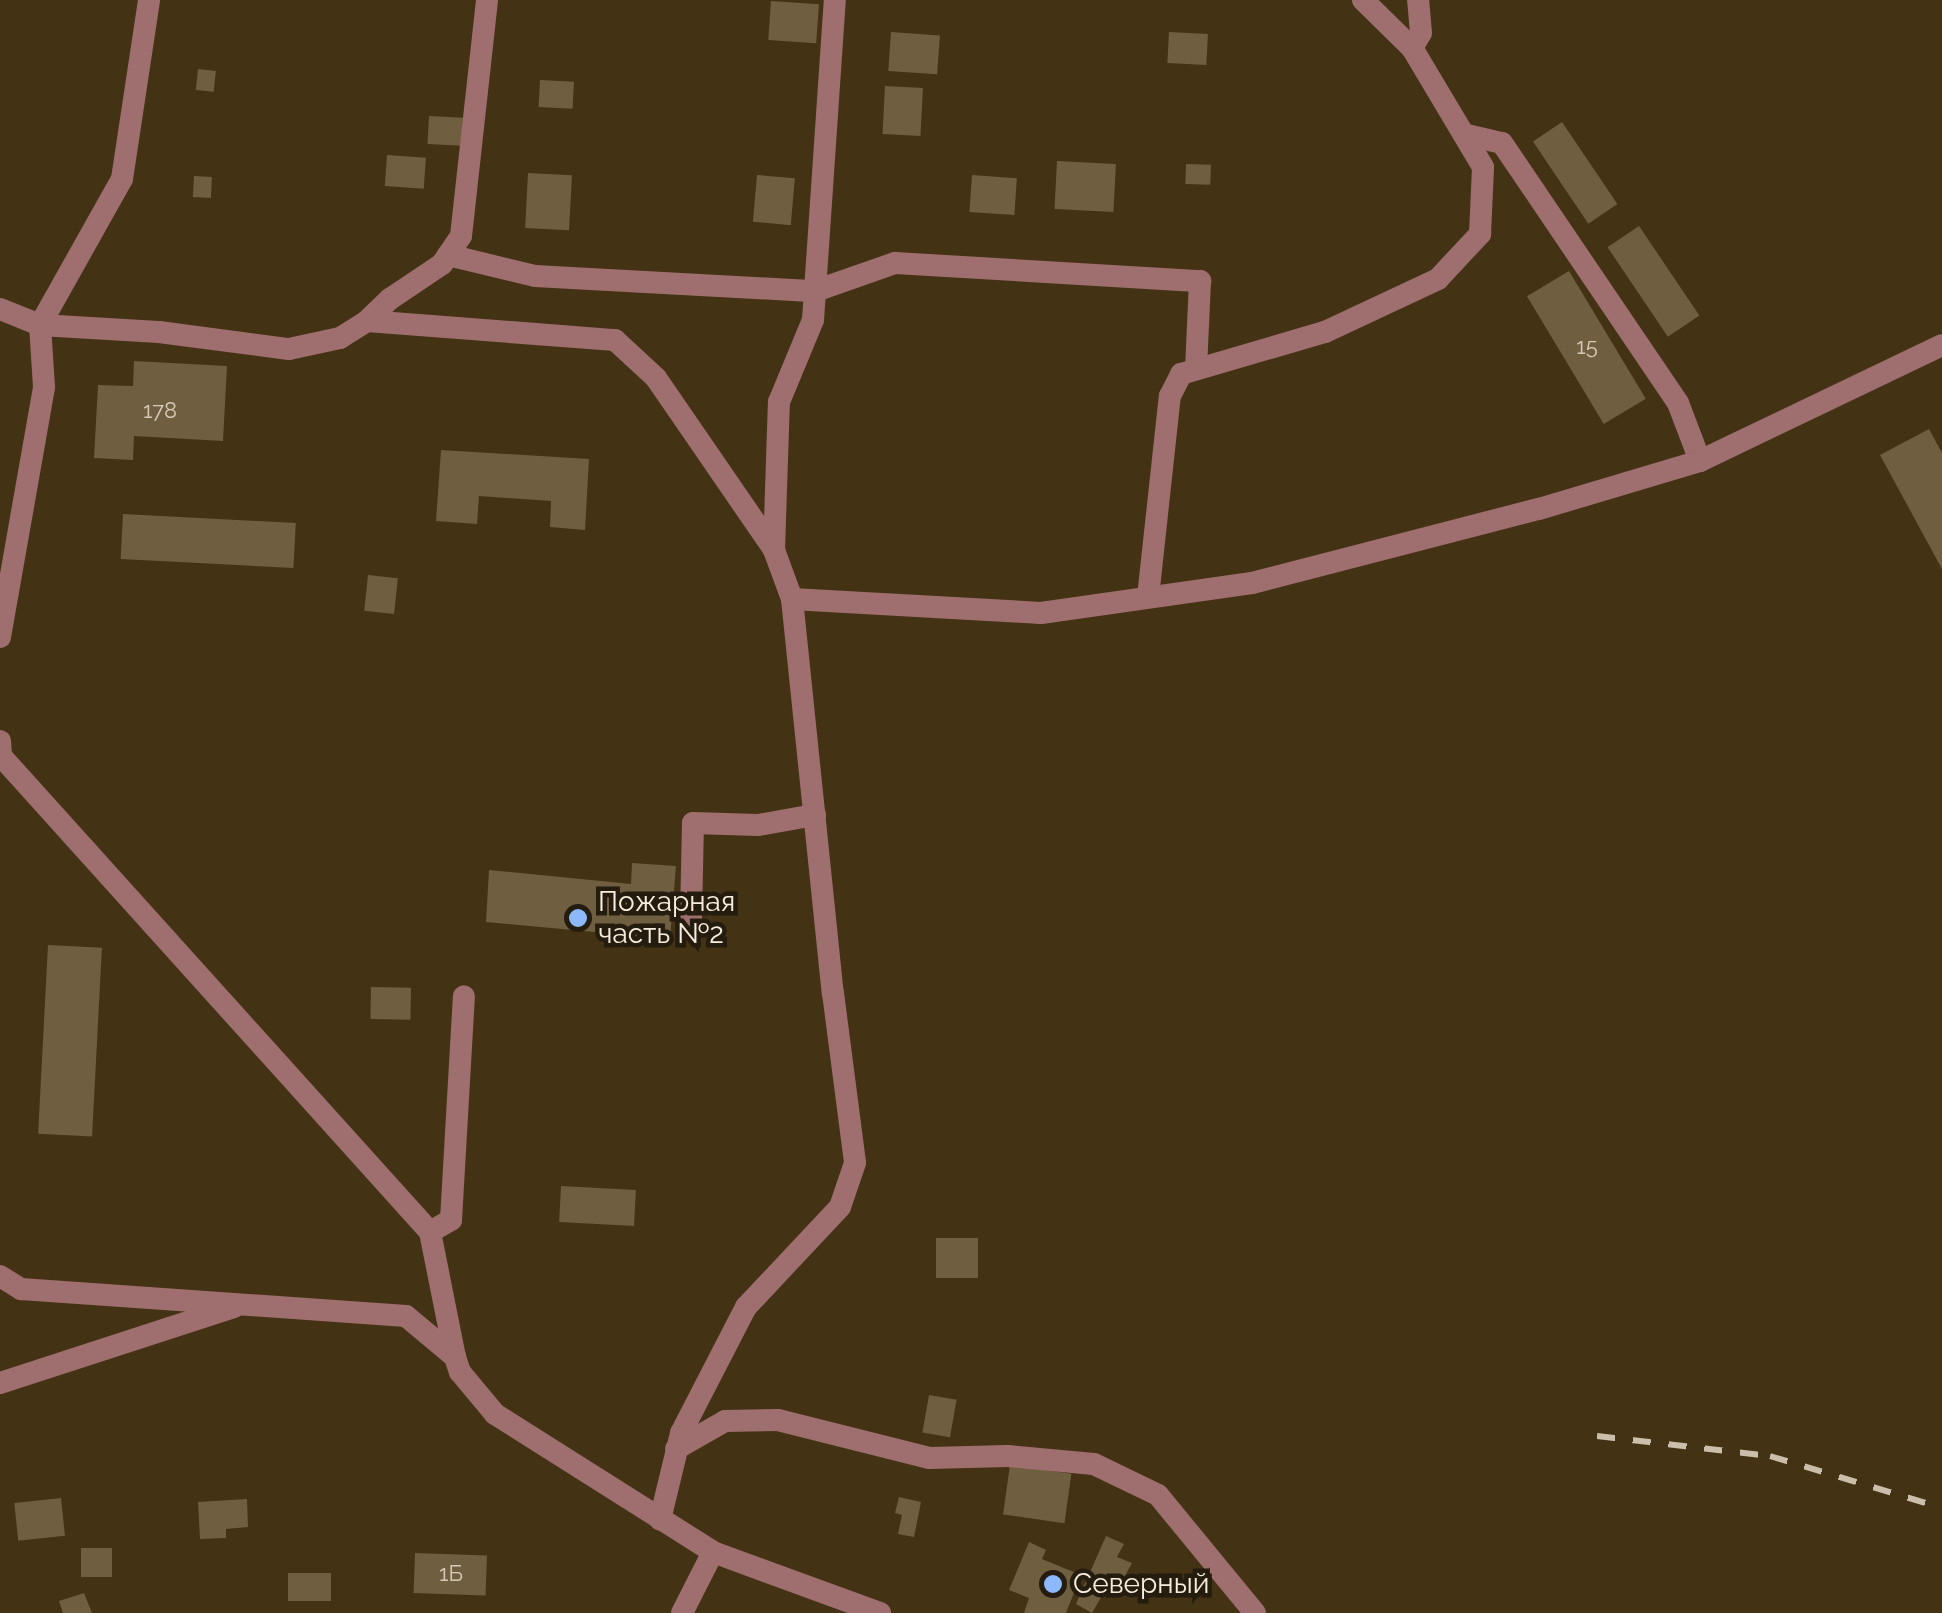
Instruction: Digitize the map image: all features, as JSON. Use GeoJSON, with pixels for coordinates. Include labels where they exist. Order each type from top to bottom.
{"type":"FeatureCollection","features":[{"type":"Feature","properties":{"kind":"street"},"geometry":{"type":"LineString","coordinates":[[0,638],[44,387],[40,324],[122,179],[149,0]]}},
{"type":"Feature","properties":{"kind":"street"},"geometry":{"type":"LineString","coordinates":[[0,309],[40,324],[159,332],[289,349],[340,338],[367,321],[390,299],[442,264],[460,236],[487,0]]}},
{"type":"Feature","properties":{"kind":"street"},"geometry":{"type":"LineString","coordinates":[[774,550],[779,402],[813,320],[835,0]]}},
{"type":"Feature","properties":{"kind":"street"},"geometry":{"type":"LineString","coordinates":[[1148,597],[1170,396],[1180,374],[1325,332],[1438,279],[1480,234],[1483,167],[1412,48],[1363,0]]}},
{"type":"Feature","properties":{"kind":"street"},"geometry":{"type":"LineString","coordinates":[[1412,48],[1421,33],[1418,0]]}},
{"type":"Feature","properties":{"kind":"street"},"geometry":{"type":"LineString","coordinates":[[1467,136],[1502,142],[1678,403],[1700,461]]}},
{"type":"Feature","properties":{"kind":"street"},"geometry":{"type":"LineString","coordinates":[[448,255],[536,276],[815,291],[895,263],[1200,281],[1196,368]]}},
{"type":"Feature","properties":{"kind":"street"},"geometry":{"type":"LineString","coordinates":[[367,321],[614,340],[656,378],[774,550],[792,599],[855,1163],[840,1207],[746,1306],[676,1449],[660,1520]]}},
{"type":"Feature","properties":{"kind":"street"},"geometry":{"type":"LineString","coordinates":[[792,599],[1040,614],[1252,583],[1539,509],[1700,461],[1942,345]]}},
{"type":"Feature","properties":{"kind":"street"},"geometry":{"type":"LineString","coordinates":[[0,501],[22,515]]}},
{"type":"Feature","properties":{"kind":"street"},"geometry":{"type":"LineString","coordinates":[[0,741],[0,758],[430,1232],[460,1372],[495,1414],[713,1552],[880,1613]]}},
{"type":"Feature","properties":{"kind":"street"},"geometry":{"type":"LineString","coordinates":[[691,918],[693,823],[758,825],[815,815]]}},
{"type":"Feature","properties":{"kind":"street"},"geometry":{"type":"LineString","coordinates":[[430,1232],[451,1220],[464,996]]}},
{"type":"Feature","properties":{"kind":"street"},"geometry":{"type":"LineString","coordinates":[[0,1276],[21,1289],[406,1316],[455,1357]]}},
{"type":"Feature","properties":{"kind":"street"},"geometry":{"type":"LineString","coordinates":[[0,1383],[247,1303]]}},
{"type":"Feature","properties":{"kind":"street"},"geometry":{"type":"LineString","coordinates":[[676,1449],[726,1421],[778,1420],[929,1458],[1008,1456],[1094,1464],[1158,1495],[1255,1613]]}},
{"type":"Feature","properties":{"kind":"street"},"geometry":{"type":"LineString","coordinates":[[682,1613],[713,1552]]}},
{"type":"Feature","properties":{"kind":"building"},"geometry":{"type":"Polygon","coordinates":[[[771,1],[819,4],[816,43],[768,40],[771,1]]]}},
{"type":"Feature","properties":{"kind":"building"},"geometry":{"type":"Polygon","coordinates":[[[891,32],[940,35],[937,74],[888,71],[891,32]]]}},
{"type":"Feature","properties":{"kind":"building"},"geometry":{"type":"Polygon","coordinates":[[[1169,32],[1208,34],[1206,65],[1167,63],[1169,32]]]}},
{"type":"Feature","properties":{"kind":"building"},"geometry":{"type":"Polygon","coordinates":[[[198,69],[216,71],[214,92],[196,90],[198,69]]]}},
{"type":"Feature","properties":{"kind":"building"},"geometry":{"type":"Polygon","coordinates":[[[540,80],[574,82],[573,109],[539,107],[540,80]]]}},
{"type":"Feature","properties":{"kind":"building"},"geometry":{"type":"Polygon","coordinates":[[[885,86],[923,88],[920,136],[882,134],[885,86]]]}},
{"type":"Feature","properties":{"kind":"building"},"geometry":{"type":"Polygon","coordinates":[[[429,116],[463,118],[461,146],[428,144],[429,116]]]}},
{"type":"Feature","properties":{"kind":"building"},"geometry":{"type":"Polygon","coordinates":[[[1562,122],[1617,204],[1588,224],[1533,142],[1562,122]]]}},
{"type":"Feature","properties":{"kind":"building"},"geometry":{"type":"Polygon","coordinates":[[[387,155],[426,158],[424,189],[385,186],[387,155]]]}},
{"type":"Feature","properties":{"kind":"building"},"geometry":{"type":"Polygon","coordinates":[[[1057,161],[1116,164],[1113,212],[1054,209],[1057,161]]]}},
{"type":"Feature","properties":{"kind":"building"},"geometry":{"type":"Polygon","coordinates":[[[1186,164],[1211,165],[1210,185],[1185,184],[1186,164]]]}},
{"type":"Feature","properties":{"kind":"building"},"geometry":{"type":"Polygon","coordinates":[[[528,173],[572,175],[569,230],[525,228],[528,173]]]}},
{"type":"Feature","properties":{"kind":"building"},"geometry":{"type":"Polygon","coordinates":[[[757,175],[795,178],[791,225],[753,222],[757,175]]]}},
{"type":"Feature","properties":{"kind":"building"},"geometry":{"type":"Polygon","coordinates":[[[972,175],[1017,178],[1014,215],[969,212],[972,175]]]}},
{"type":"Feature","properties":{"kind":"building"},"geometry":{"type":"Polygon","coordinates":[[[194,176],[212,177],[211,198],[193,197],[194,176]]]}},
{"type":"Feature","properties":{"kind":"building"},"geometry":{"type":"Polygon","coordinates":[[[1639,226],[1699,316],[1668,337],[1607,247],[1639,226]]]}},
{"type":"Feature","properties":{"kind":"building"},"geometry":{"type":"Polygon","coordinates":[[[1569,271],[1646,399],[1604,424],[1527,296],[1569,271]]]}},
{"type":"Feature","properties":{"kind":"building"},"geometry":{"type":"Polygon","coordinates":[[[134,361],[227,366],[223,441],[134,436],[133,460],[94,458],[98,385],[133,386],[134,361]]]}},
{"type":"Feature","properties":{"kind":"building"},"geometry":{"type":"Polygon","coordinates":[[[1929,429],[1942,453],[1942,569],[1880,455],[1929,429]]]}},
{"type":"Feature","properties":{"kind":"building"},"geometry":{"type":"Polygon","coordinates":[[[441,450],[589,459],[585,530],[550,527],[551,501],[479,496],[477,524],[436,521],[441,450]]]}},
{"type":"Feature","properties":{"kind":"building"},"geometry":{"type":"Polygon","coordinates":[[[123,514],[296,523],[293,568],[121,559],[123,514]]]}},
{"type":"Feature","properties":{"kind":"building"},"geometry":{"type":"Polygon","coordinates":[[[368,575],[398,578],[394,614],[364,611],[368,575]]]}},
{"type":"Feature","properties":{"kind":"building","name":"Пожарная часть №2"},"geometry":{"type":"Polygon","coordinates":[[[632,863],[676,866],[670,939],[486,922],[489,870],[631,884],[632,863]]]}},
{"type":"Feature","properties":{"kind":"building"},"geometry":{"type":"Polygon","coordinates":[[[48,945],[102,948],[92,1137],[38,1134],[48,945]]]}},
{"type":"Feature","properties":{"kind":"building"},"geometry":{"type":"Polygon","coordinates":[[[371,987],[411,988],[410,1020],[370,1019],[371,987]]]}},
{"type":"Feature","properties":{"kind":"building"},"geometry":{"type":"Polygon","coordinates":[[[561,1186],[636,1190],[634,1226],[559,1222],[561,1186]]]}},
{"type":"Feature","properties":{"kind":"building"},"geometry":{"type":"Polygon","coordinates":[[[936,1238],[978,1238],[978,1278],[936,1278],[936,1238]]]}},
{"type":"Feature","properties":{"kind":"building"},"geometry":{"type":"Polygon","coordinates":[[[929,1395],[957,1400],[950,1437],[922,1432],[929,1395]]]}},
{"type":"Feature","properties":{"kind":"building"},"geometry":{"type":"Polygon","coordinates":[[[1010,1465],[1071,1474],[1064,1523],[1003,1515],[1010,1465]]]}},
{"type":"Feature","properties":{"kind":"building"},"geometry":{"type":"Polygon","coordinates":[[[899,1497],[921,1502],[914,1537],[898,1534],[902,1515],[895,1513],[899,1497]]]}},
{"type":"Feature","properties":{"kind":"building"},"geometry":{"type":"Polygon","coordinates":[[[61,1498],[65,1536],[18,1541],[14,1503],[61,1498]]]}},
{"type":"Feature","properties":{"kind":"building"},"geometry":{"type":"Polygon","coordinates":[[[247,1499],[248,1527],[226,1529],[226,1538],[200,1539],[198,1502],[247,1499]]]}},
{"type":"Feature","properties":{"kind":"building"},"geometry":{"type":"Polygon","coordinates":[[[1106,1536],[1124,1544],[1117,1557],[1132,1563],[1120,1585],[1111,1580],[1092,1613],[1076,1604],[1106,1536]]]}},
{"type":"Feature","properties":{"kind":"building"},"geometry":{"type":"Polygon","coordinates":[[[1029,1542],[1046,1550],[1042,1559],[1081,1575],[1066,1613],[1024,1613],[1029,1598],[1009,1590],[1029,1542]]]}},
{"type":"Feature","properties":{"kind":"building"},"geometry":{"type":"Polygon","coordinates":[[[81,1548],[112,1548],[112,1577],[81,1577],[81,1548]]]}},
{"type":"Feature","properties":{"kind":"building"},"geometry":{"type":"Polygon","coordinates":[[[415,1553],[487,1556],[486,1595],[414,1593],[415,1553]]]}},
{"type":"Feature","properties":{"kind":"building"},"geometry":{"type":"Polygon","coordinates":[[[288,1573],[331,1573],[331,1601],[288,1601],[288,1573]]]}},
{"type":"Feature","properties":{"kind":"building"},"geometry":{"type":"Polygon","coordinates":[[[84,1593],[92,1613],[63,1613],[59,1601],[84,1593]]]}},
{"type":"Feature","properties":{"kind":"railway"},"geometry":{"type":"LineString","coordinates":[[1597,1436],[1770,1456],[1942,1508]]}},
{"type":"Feature","properties":{"kind":"place","name":"Пожарная часть №2"},"geometry":{"type":"Point","coordinates":[578,918]}},
{"type":"Feature","properties":{"kind":"place","name":"Северный"},"geometry":{"type":"Point","coordinates":[1053,1584]}}]}
